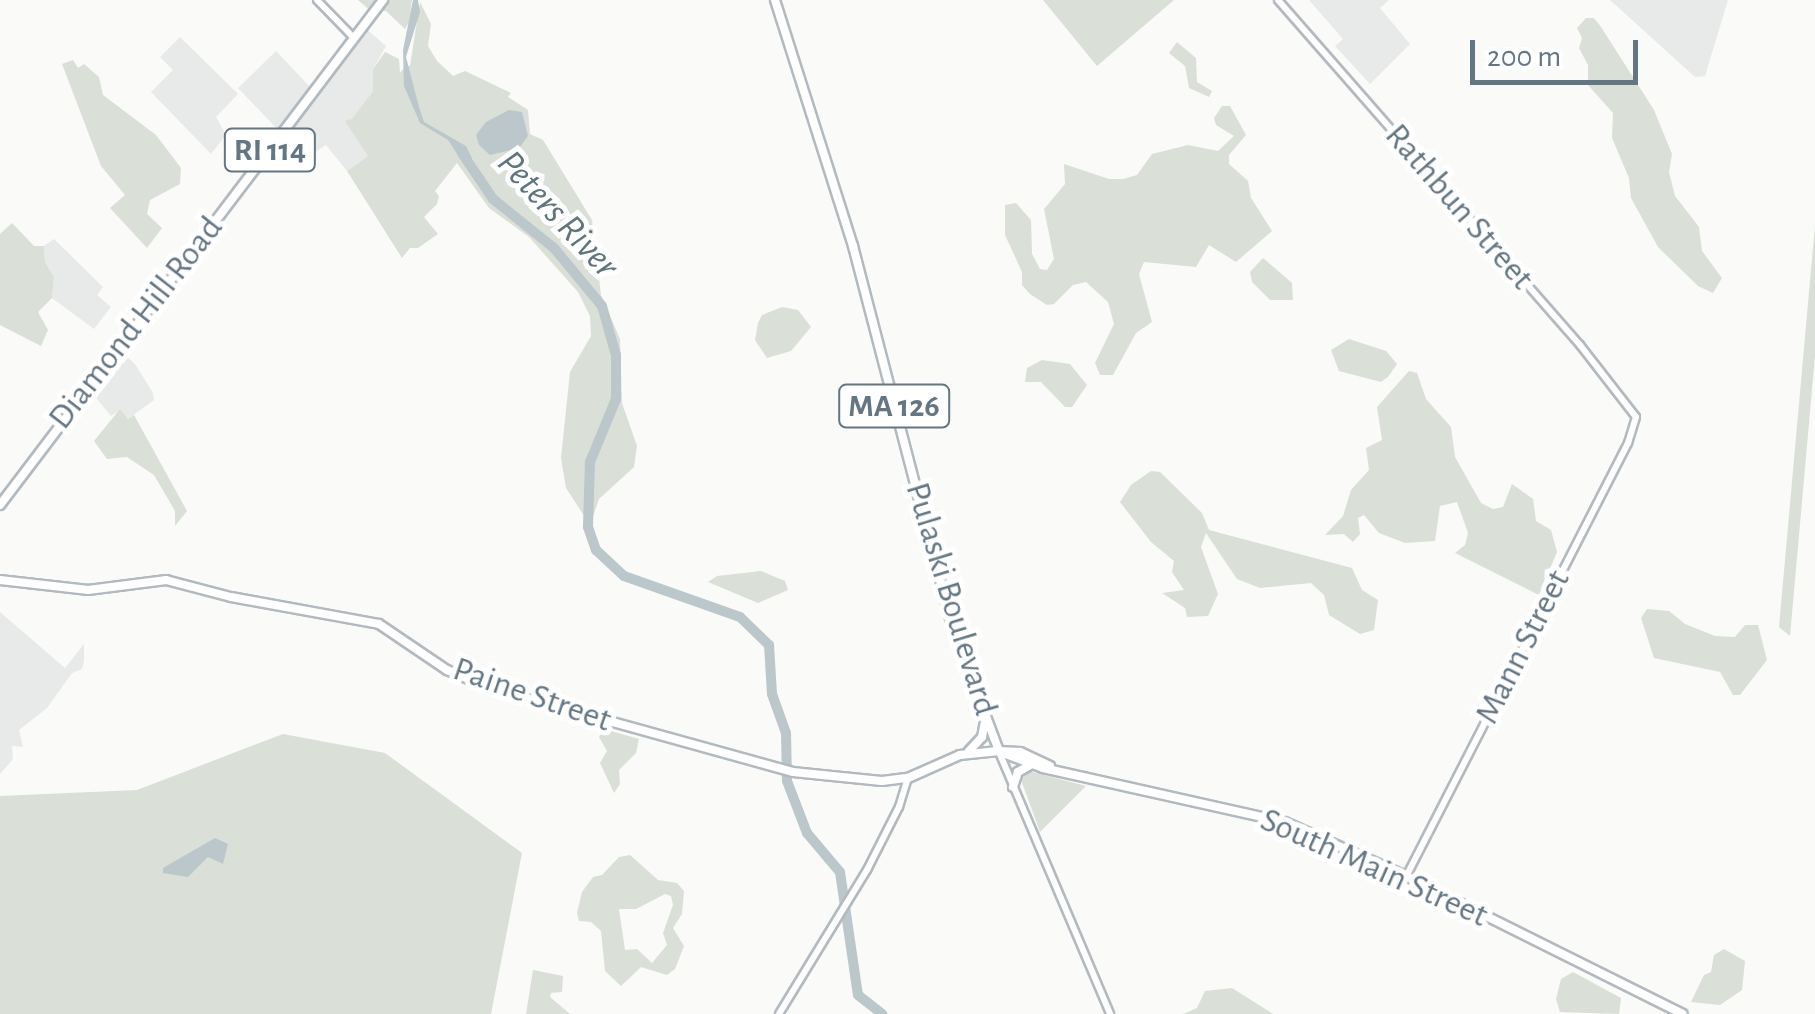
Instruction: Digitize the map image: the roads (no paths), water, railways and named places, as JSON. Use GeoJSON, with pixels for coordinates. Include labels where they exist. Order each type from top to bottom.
{"type":"FeatureCollection","features":[{"type":"Feature","properties":{"kind":"main road","name":"Diamond Hill Road"},"geometry":{"type":"LineString","coordinates":[[0,505],[384,0]]}},
{"type":"Feature","properties":{"kind":"main road","name":"Pulaski Boulevard"},"geometry":{"type":"LineString","coordinates":[[775,0],[853,246],[952,626],[999,751]]}},
{"type":"Feature","properties":{"kind":"main road","name":"Paine Street"},"geometry":{"type":"LineString","coordinates":[[0,580],[88,590],[166,580],[230,597],[379,624],[446,670],[490,688],[789,771],[864,782],[903,779]]}},
{"type":"Feature","properties":{"kind":"main road"},"geometry":{"type":"LineString","coordinates":[[967,754],[982,737],[985,716]]}},
{"type":"Feature","properties":{"kind":"main road"},"geometry":{"type":"LineString","coordinates":[[903,779],[967,754],[999,751]]}},
{"type":"Feature","properties":{"kind":"main road","name":"South Main Street"},"geometry":{"type":"LineString","coordinates":[[999,751],[1016,751],[1050,766]]}},
{"type":"Feature","properties":{"kind":"main road","name":"South Main Street"},"geometry":{"type":"LineString","coordinates":[[999,751],[1031,764],[1273,818],[1406,876],[1683,1014]]}},
{"type":"Feature","properties":{"kind":"main road"},"geometry":{"type":"LineString","coordinates":[[1013,787],[1018,772],[1031,764]]}},
{"type":"Feature","properties":{"kind":"street"},"geometry":{"type":"LineString","coordinates":[[317,0],[354,38]]}},
{"type":"Feature","properties":{"kind":"street","name":"Rathbun Street"},"geometry":{"type":"LineString","coordinates":[[1278,0],[1580,346],[1636,417]]}},
{"type":"Feature","properties":{"kind":"street","name":"Mann Street"},"geometry":{"type":"LineString","coordinates":[[1406,876],[1628,443],[1636,417]]}},
{"type":"Feature","properties":{"kind":"street","name":"Pulaski Boulevard"},"geometry":{"type":"LineString","coordinates":[[999,751],[1110,1014]]}},
{"type":"Feature","properties":{"kind":"street"},"geometry":{"type":"LineString","coordinates":[[779,1014],[840,917],[900,807],[903,779]]}},
{"type":"Feature","properties":{"kind":"waterway","name":"Peters River"},"geometry":{"type":"LineString","coordinates":[[462,153],[493,199],[554,248],[602,306],[616,355],[616,399],[590,462],[588,527],[596,550],[624,576],[740,617],[769,645],[772,694],[786,733],[787,781],[807,833],[840,872],[858,995],[882,1014]]}}]}
